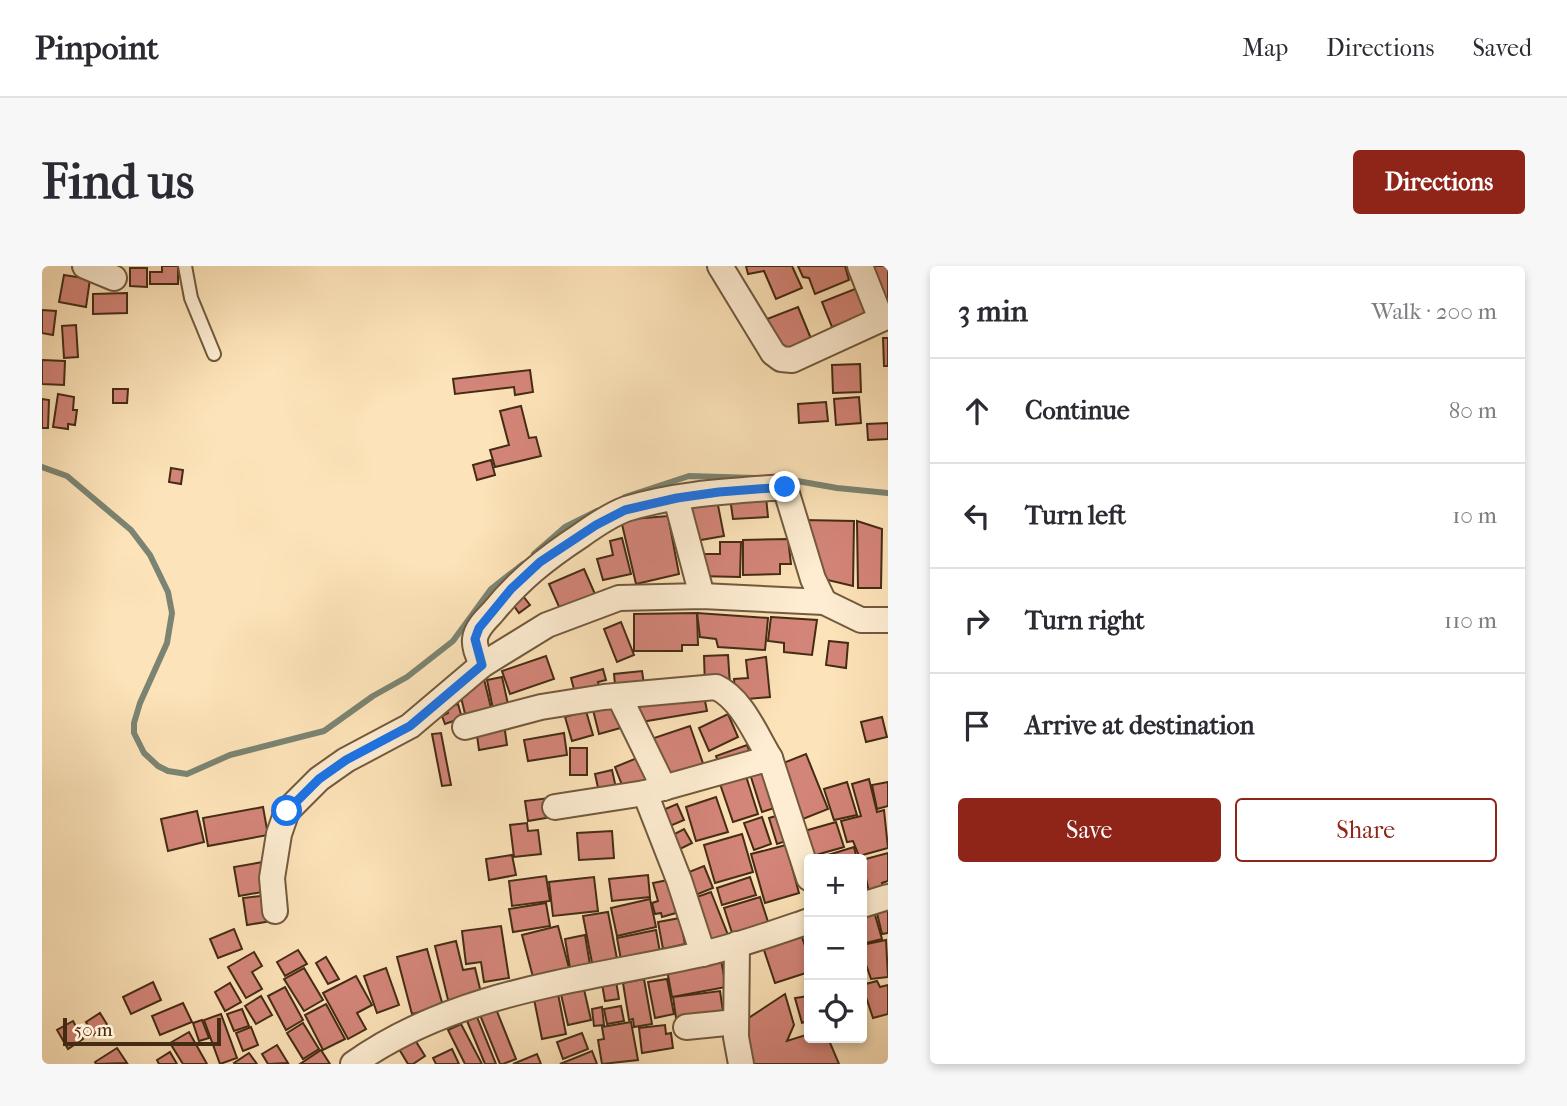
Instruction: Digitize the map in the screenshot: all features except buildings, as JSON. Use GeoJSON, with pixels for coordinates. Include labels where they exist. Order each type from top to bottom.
{"type":"FeatureCollection","features":[{"type":"Feature","properties":{"kind":"street"},"geometry":{"type":"LineString","coordinates":[[85,266],[114,278]]}},
{"type":"Feature","properties":{"kind":"street"},"geometry":{"type":"LineString","coordinates":[[720,266],[773,353],[781,359],[792,360],[884,318],[860,266]]}},
{"type":"Feature","properties":{"kind":"street"},"geometry":{"type":"LineString","coordinates":[[482,665],[475,639],[479,628],[511,589],[540,562],[596,525],[625,510],[677,498],[785,487],[813,579],[824,602]]}},
{"type":"Feature","properties":{"kind":"street"},"geometry":{"type":"LineString","coordinates":[[677,498],[702,596]]}},
{"type":"Feature","properties":{"kind":"street"},"geometry":{"type":"LineString","coordinates":[[275,911],[272,878],[279,834],[287,811],[319,779],[346,760],[410,726],[482,665],[547,625],[619,598],[702,596],[824,602],[861,620],[888,620]]}},
{"type":"Feature","properties":{"kind":"street"},"geometry":{"type":"LineString","coordinates":[[465,727],[541,707],[716,687],[739,707],[770,758],[804,863]]}},
{"type":"Feature","properties":{"kind":"street"},"geometry":{"type":"LineString","coordinates":[[619,696],[654,791],[679,880],[704,954]]}},
{"type":"Feature","properties":{"kind":"street"},"geometry":{"type":"LineString","coordinates":[[555,807],[654,791],[770,758]]}},
{"type":"Feature","properties":{"kind":"street"},"geometry":{"type":"LineString","coordinates":[[867,903],[888,897]]}},
{"type":"Feature","properties":{"kind":"street"},"geometry":{"type":"LineString","coordinates":[[353,1064],[404,1034],[449,1014],[507,995],[563,981],[704,954],[804,923]]}},
{"type":"Feature","properties":{"kind":"street"},"geometry":{"type":"LineString","coordinates":[[737,944],[736,1038],[741,1064]]}},
{"type":"Feature","properties":{"kind":"street"},"geometry":{"type":"LineString","coordinates":[[686,1027],[736,1022]]}},
{"type":"Feature","properties":{"kind":"lane"},"geometry":{"type":"LineString","coordinates":[[185,266],[191,298],[214,354]]}},
{"type":"Feature","properties":{"kind":"waterway"},"geometry":{"type":"LineString","coordinates":[[42,467],[67,476],[131,530],[150,555],[168,592],[172,613],[167,643],[134,723],[134,733],[144,753],[168,771],[187,774],[230,755],[324,731],[373,696],[407,677],[453,641],[491,589],[523,564]]}},
{"type":"Feature","properties":{"kind":"waterway"},"geometry":{"type":"LineString","coordinates":[[625,497],[689,476],[755,478]]}},
{"type":"Feature","properties":{"kind":"waterway"},"geometry":{"type":"LineString","coordinates":[[786,479],[888,493]]}},
{"type":"Feature","properties":{"kind":"waterway"},"geometry":{"type":"LineString","coordinates":[[534,554],[565,527],[597,511]]}},
{"type":"Feature","properties":{"kind":"route"},"geometry":{"type":"LineString","coordinates":[[287,811],[319,779],[346,760],[410,726],[482,665],[476,651],[475,639],[479,628],[511,589],[540,562],[596,525],[625,510],[677,498],[785,487]]}}]}
